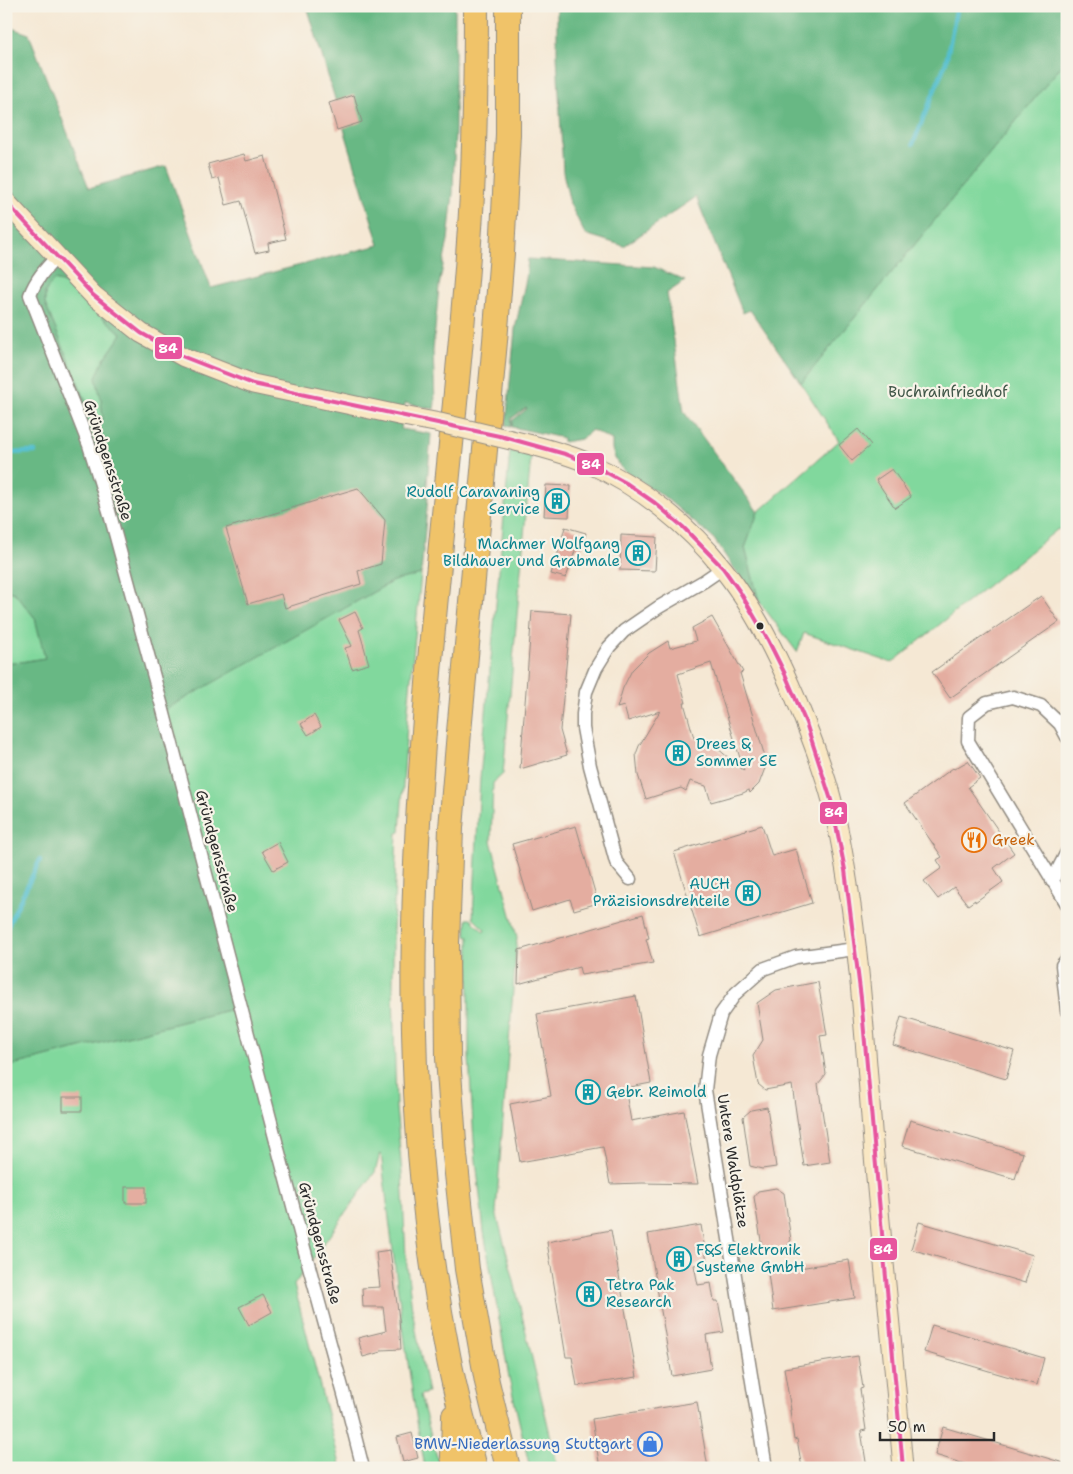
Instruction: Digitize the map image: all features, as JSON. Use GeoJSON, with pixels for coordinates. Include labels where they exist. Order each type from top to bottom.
{"type":"FeatureCollection","features":[{"type":"Feature","properties":{"kind":"highway"},"geometry":{"type":"LineString","coordinates":[[475,1468],[456,1392],[441,1316],[423,1194],[414,1028],[414,944],[421,777],[427,695],[470,239],[476,92],[476,6]]}},
{"type":"Feature","properties":{"kind":"highway"},"geometry":{"type":"LineString","coordinates":[[508,6],[508,134],[502,252],[451,828],[447,944],[448,1058],[455,1155],[467,1269],[488,1382],[508,1468]]}},
{"type":"Feature","properties":{"kind":"highway"},"geometry":{"type":"LineString","coordinates":[[456,1392],[453,1456],[456,1468]]}},
{"type":"Feature","properties":{"kind":"street"},"geometry":{"type":"LineString","coordinates":[[6,202],[93,294],[135,327],[184,357],[253,384],[440,423],[565,454],[590,464],[626,483],[656,503],[684,527],[723,568],[768,640],[785,674],[806,723],[832,800],[845,870],[861,998],[903,1468]]}},
{"type":"Feature","properties":{"kind":"street","name":"Gründgensstraße"},"geometry":{"type":"LineString","coordinates":[[57,258],[35,282],[30,295],[89,445],[109,510],[348,1409],[362,1468]]}},
{"type":"Feature","properties":{"kind":"street"},"geometry":{"type":"LineString","coordinates":[[630,879],[616,862],[590,766],[582,728],[586,692],[596,668],[609,647],[624,631],[723,568]]}},
{"type":"Feature","properties":{"kind":"street"},"geometry":{"type":"LineString","coordinates":[[1067,737],[1060,724],[1041,706],[1013,697],[987,703],[969,717],[968,741],[1067,904]]}},
{"type":"Feature","properties":{"kind":"street"},"geometry":{"type":"LineString","coordinates":[[1052,881],[1067,852]]}},
{"type":"Feature","properties":{"kind":"street","name":"Untere Waldplätze"},"geometry":{"type":"LineString","coordinates":[[766,1468],[706,1090],[709,1055],[721,1014],[736,993],[763,969],[796,957],[855,949]]}},
{"type":"Feature","properties":{"kind":"street"},"geometry":{"type":"LineString","coordinates":[[1067,959],[1062,965],[1067,1011]]}},
{"type":"Feature","properties":{"kind":"green space"},"geometry":{"type":"Polygon","coordinates":[[[307,6],[455,6],[453,193],[448,240],[439,286],[433,351],[435,403],[434,409],[405,403],[401,429],[431,434],[421,574],[393,581],[163,711],[240,1007],[6,1067],[6,661],[15,663],[45,658],[35,618],[15,593],[6,590],[6,26],[29,34],[89,188],[166,166],[211,288],[379,245],[307,6]],[[54,280],[45,292],[45,304],[98,430],[103,419],[96,378],[103,361],[122,334],[62,282],[54,280]]]}},
{"type":"Feature","properties":{"kind":"green space"},"geometry":{"type":"Polygon","coordinates":[[[557,6],[1067,6],[1067,59],[801,383],[750,310],[743,313],[696,197],[624,246],[585,234],[570,204],[563,172],[557,54],[557,6]]]}},
{"type":"Feature","properties":{"kind":"green space","name":"Buchrainfriedhof"},"geometry":{"type":"Polygon","coordinates":[[[1067,59],[1067,532],[1058,529],[892,663],[804,633],[797,652],[759,601],[745,548],[758,512],[839,441],[801,383],[1067,59]]]}},
{"type":"Feature","properties":{"kind":"green space"},"geometry":{"type":"Polygon","coordinates":[[[528,259],[654,267],[685,281],[667,293],[684,412],[758,512],[745,548],[759,601],[745,585],[714,539],[662,495],[624,471],[614,456],[612,440],[592,430],[581,439],[563,442],[563,438],[512,427],[513,420],[526,408],[512,418],[511,427],[506,426],[515,329],[526,279],[528,259]]]}},
{"type":"Feature","properties":{"kind":"green space"},"geometry":{"type":"Polygon","coordinates":[[[54,280],[62,282],[122,334],[103,361],[101,399],[103,419],[98,430],[45,304],[45,292],[54,280]]]}},
{"type":"Feature","properties":{"kind":"green space"},"geometry":{"type":"Polygon","coordinates":[[[510,451],[531,456],[503,774],[493,783],[491,841],[517,937],[496,1212],[558,1468],[530,1468],[510,1383],[484,1232],[474,1142],[469,1057],[469,937],[466,936],[467,919],[471,919],[484,932],[485,930],[473,918],[480,778],[510,451]]]}},
{"type":"Feature","properties":{"kind":"green space"},"geometry":{"type":"Polygon","coordinates":[[[421,574],[408,709],[400,832],[397,833],[393,928],[393,989],[396,1108],[402,1174],[406,1258],[412,1309],[428,1393],[420,1395],[440,1468],[425,1468],[406,1351],[380,1154],[375,1172],[294,1285],[341,1468],[6,1468],[6,1067],[240,1007],[163,710],[393,581],[421,574]]]}},
{"type":"Feature","properties":{"kind":"green space"},"geometry":{"type":"Polygon","coordinates":[[[6,590],[15,593],[35,618],[45,658],[15,663],[6,661],[6,590]]]}},
{"type":"Feature","properties":{"kind":"building"},"geometry":{"type":"Polygon","coordinates":[[[354,95],[362,122],[337,130],[329,103],[354,95]]]}},
{"type":"Feature","properties":{"kind":"building"},"geometry":{"type":"Polygon","coordinates":[[[244,154],[246,161],[265,156],[286,239],[268,243],[269,250],[255,253],[241,201],[226,205],[219,178],[212,180],[208,164],[244,154]]]}},
{"type":"Feature","properties":{"kind":"building"},"geometry":{"type":"Polygon","coordinates":[[[858,429],[871,445],[852,461],[839,445],[858,429]]]}},
{"type":"Feature","properties":{"kind":"building"},"geometry":{"type":"Polygon","coordinates":[[[892,469],[911,497],[895,508],[876,480],[892,469]]]}},
{"type":"Feature","properties":{"kind":"building","name":"Rudolf Caravaning Service"},"geometry":{"type":"Polygon","coordinates":[[[546,485],[571,486],[569,517],[544,516],[546,485]]]}},
{"type":"Feature","properties":{"kind":"building"},"geometry":{"type":"Polygon","coordinates":[[[358,488],[385,520],[381,564],[358,571],[361,584],[285,608],[281,594],[248,604],[226,528],[358,488]]]}},
{"type":"Feature","properties":{"kind":"building"},"geometry":{"type":"Polygon","coordinates":[[[565,527],[586,533],[581,550],[576,548],[566,578],[551,574],[565,527]]]}},
{"type":"Feature","properties":{"kind":"building","name":"Machmer Wolfgang Bildhauer und Grabmale"},"geometry":{"type":"Polygon","coordinates":[[[621,535],[657,537],[655,571],[620,570],[621,535]]]}},
{"type":"Feature","properties":{"kind":"building"},"geometry":{"type":"Polygon","coordinates":[[[1041,596],[1059,622],[950,698],[932,672],[1041,596]]]}},
{"type":"Feature","properties":{"kind":"building"},"geometry":{"type":"Polygon","coordinates":[[[532,611],[571,614],[560,730],[567,755],[520,769],[532,611]]]}},
{"type":"Feature","properties":{"kind":"building"},"geometry":{"type":"Polygon","coordinates":[[[355,612],[363,628],[359,630],[369,664],[352,669],[345,648],[352,646],[339,620],[355,612]]]}},
{"type":"Feature","properties":{"kind":"building"},"geometry":{"type":"Polygon","coordinates":[[[712,617],[743,672],[740,673],[765,757],[765,768],[759,784],[750,793],[749,790],[711,802],[706,786],[690,781],[686,791],[681,788],[646,799],[638,775],[636,754],[660,711],[628,721],[624,706],[617,708],[623,688],[632,670],[649,653],[668,641],[670,648],[696,641],[692,628],[712,617]],[[711,663],[678,674],[694,738],[710,742],[744,771],[711,663]]]}},
{"type":"Feature","properties":{"kind":"building"},"geometry":{"type":"Polygon","coordinates":[[[314,715],[321,727],[308,735],[301,724],[314,715]]]}},
{"type":"Feature","properties":{"kind":"building"},"geometry":{"type":"Polygon","coordinates":[[[968,761],[980,778],[968,787],[1014,853],[994,868],[1003,882],[968,905],[954,887],[938,899],[924,881],[942,868],[937,860],[942,857],[905,803],[953,768],[968,761]]]}},
{"type":"Feature","properties":{"kind":"building","name":"AUCH Präzisionsdrehteile"},"geometry":{"type":"Polygon","coordinates":[[[762,825],[772,856],[796,849],[812,903],[700,937],[674,852],[762,825]]]}},
{"type":"Feature","properties":{"kind":"building"},"geometry":{"type":"Polygon","coordinates":[[[576,826],[598,903],[574,910],[570,899],[532,911],[512,844],[576,826]]]}},
{"type":"Feature","properties":{"kind":"building"},"geometry":{"type":"Polygon","coordinates":[[[278,842],[288,862],[273,870],[262,851],[278,842]]]}},
{"type":"Feature","properties":{"kind":"building"},"geometry":{"type":"Polygon","coordinates":[[[643,914],[649,938],[646,939],[653,963],[581,975],[579,967],[518,984],[519,950],[643,914]]]}},
{"type":"Feature","properties":{"kind":"building"},"geometry":{"type":"Polygon","coordinates":[[[818,982],[827,1035],[820,1036],[826,1074],[818,1084],[830,1162],[804,1166],[792,1085],[765,1090],[758,1084],[753,1056],[763,1040],[757,1003],[776,990],[818,982]]]}},
{"type":"Feature","properties":{"kind":"building","name":"Gebr. Reimold"},"geometry":{"type":"Polygon","coordinates":[[[636,996],[651,1083],[625,1088],[631,1121],[684,1111],[698,1184],[610,1184],[603,1147],[520,1162],[510,1104],[551,1096],[537,1014],[636,996]]]}},
{"type":"Feature","properties":{"kind":"building"},"geometry":{"type":"Polygon","coordinates":[[[901,1017],[1014,1051],[1006,1079],[893,1045],[901,1017]]]}},
{"type":"Feature","properties":{"kind":"building"},"geometry":{"type":"Polygon","coordinates":[[[63,1097],[82,1097],[82,1111],[63,1111],[63,1097]]]}},
{"type":"Feature","properties":{"kind":"building"},"geometry":{"type":"Polygon","coordinates":[[[767,1107],[776,1167],[762,1169],[750,1166],[743,1117],[751,1110],[767,1107]]]}},
{"type":"Feature","properties":{"kind":"building"},"geometry":{"type":"Polygon","coordinates":[[[910,1120],[1023,1153],[1015,1179],[902,1146],[910,1120]]]}},
{"type":"Feature","properties":{"kind":"building"},"geometry":{"type":"Polygon","coordinates":[[[125,1187],[146,1187],[146,1203],[125,1203],[125,1187]]]}},
{"type":"Feature","properties":{"kind":"building"},"geometry":{"type":"Polygon","coordinates":[[[776,1188],[784,1193],[791,1240],[787,1247],[768,1250],[762,1247],[754,1197],[758,1191],[776,1188]]]}},
{"type":"Feature","properties":{"kind":"building"},"geometry":{"type":"Polygon","coordinates":[[[919,1222],[1033,1255],[1025,1283],[911,1249],[919,1222]]]}},
{"type":"Feature","properties":{"kind":"building"},"geometry":{"type":"Polygon","coordinates":[[[701,1225],[707,1262],[694,1265],[698,1285],[711,1283],[714,1301],[718,1301],[724,1332],[706,1335],[711,1369],[672,1376],[648,1234],[701,1225]]]}},
{"type":"Feature","properties":{"kind":"building","name":"Tetra Pak Research"},"geometry":{"type":"Polygon","coordinates":[[[611,1230],[637,1377],[577,1386],[572,1357],[566,1357],[547,1242],[611,1230]]]}},
{"type":"Feature","properties":{"kind":"building"},"geometry":{"type":"Polygon","coordinates":[[[390,1250],[401,1349],[381,1350],[381,1352],[363,1357],[358,1338],[386,1331],[383,1307],[363,1307],[362,1288],[380,1287],[376,1252],[390,1250]]]}},
{"type":"Feature","properties":{"kind":"building"},"geometry":{"type":"Polygon","coordinates":[[[849,1260],[855,1298],[773,1311],[768,1273],[849,1260]]]}},
{"type":"Feature","properties":{"kind":"building"},"geometry":{"type":"Polygon","coordinates":[[[263,1295],[272,1312],[249,1325],[239,1307],[263,1295]]]}},
{"type":"Feature","properties":{"kind":"building"},"geometry":{"type":"Polygon","coordinates":[[[932,1325],[1044,1358],[1037,1385],[924,1352],[932,1325]]]}},
{"type":"Feature","properties":{"kind":"building"},"geometry":{"type":"Polygon","coordinates":[[[858,1356],[863,1388],[860,1389],[866,1430],[861,1431],[867,1468],[802,1468],[797,1439],[794,1440],[784,1368],[858,1356]]]}},
{"type":"Feature","properties":{"kind":"building","name":"BMW-Niederlassung Stuttgart"},"geometry":{"type":"Polygon","coordinates":[[[697,1402],[708,1468],[600,1468],[592,1419],[697,1402]]]}},
{"type":"Feature","properties":{"kind":"building"},"geometry":{"type":"Polygon","coordinates":[[[943,1427],[1067,1464],[1067,1468],[978,1468],[935,1455],[943,1427]]]}},
{"type":"Feature","properties":{"kind":"building"},"geometry":{"type":"Polygon","coordinates":[[[412,1433],[418,1458],[403,1462],[397,1437],[412,1433]]]}},
{"type":"Feature","properties":{"kind":"waterway"},"geometry":{"type":"LineString","coordinates":[[913,144],[946,62],[957,6]]}},
{"type":"Feature","properties":{"kind":"waterway"},"geometry":{"type":"LineString","coordinates":[[6,453],[35,452]]}},
{"type":"Feature","properties":{"kind":"waterway"},"geometry":{"type":"LineString","coordinates":[[6,929],[40,860]]}},
{"type":"Feature","properties":{"kind":"transit line","name":"84"},"geometry":{"type":"LineString","coordinates":[[6,202],[93,295],[141,333],[184,357],[253,384],[504,437],[565,454],[591,464],[626,483],[655,503],[683,527],[723,568],[740,592],[785,674],[806,723],[831,800],[845,870],[861,998],[903,1468]]}},
{"type":"Feature","properties":{"kind":"place","name":"Rudolf Caravaning Service"},"geometry":{"type":"Point","coordinates":[557,501]}},
{"type":"Feature","properties":{"kind":"place","name":"Machmer Wolfgang Bildhauer und Grabmale"},"geometry":{"type":"Point","coordinates":[638,553]}},
{"type":"Feature","properties":{"kind":"place","name":"Drees & Sommer SE"},"geometry":{"type":"Point","coordinates":[678,753]}},
{"type":"Feature","properties":{"kind":"place","name":"Greek"},"geometry":{"type":"Point","coordinates":[974,840]}},
{"type":"Feature","properties":{"kind":"place","name":"AUCH Präzisionsdrehteile"},"geometry":{"type":"Point","coordinates":[748,893]}},
{"type":"Feature","properties":{"kind":"place","name":"Gebr. Reimold"},"geometry":{"type":"Point","coordinates":[588,1092]}},
{"type":"Feature","properties":{"kind":"place","name":"F&S Elektronik Systeme GmbH"},"geometry":{"type":"Point","coordinates":[679,1259]}},
{"type":"Feature","properties":{"kind":"place","name":"Tetra Pak Research"},"geometry":{"type":"Point","coordinates":[589,1294]}},
{"type":"Feature","properties":{"kind":"place","name":"BMW-Niederlassung Stuttgart"},"geometry":{"type":"Point","coordinates":[650,1444]}}]}
